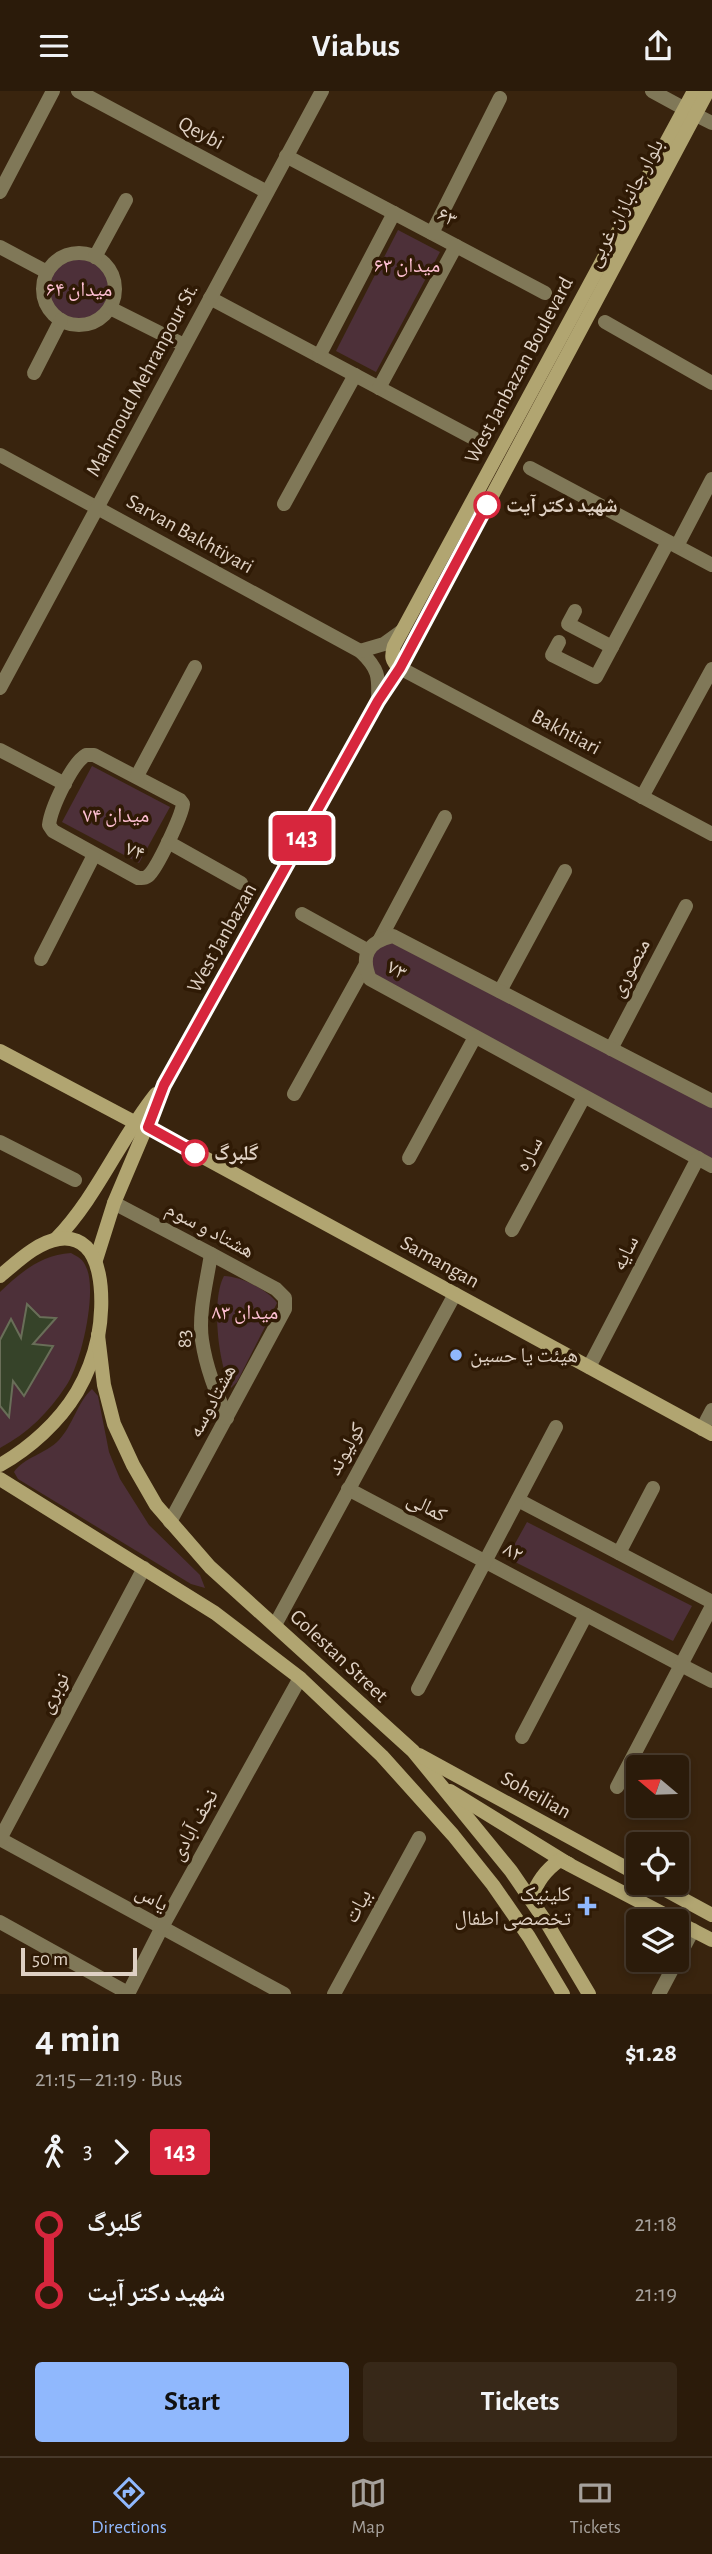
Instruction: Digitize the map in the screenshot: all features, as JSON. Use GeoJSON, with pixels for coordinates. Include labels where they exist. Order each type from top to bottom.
{"type":"FeatureCollection","features":[{"type":"Feature","properties":{"kind":"main road","name":"West Janbazan Boulevard"},"geometry":{"type":"LineString","coordinates":[[400,668],[393,662],[391,655],[402,631],[690,112],[694,91]]}},
{"type":"Feature","properties":{"kind":"main road","name":"بلوار جانبازان غربی"},"geometry":{"type":"LineString","coordinates":[[400,668],[690,112],[708,91]]}},
{"type":"Feature","properties":{"kind":"main road","name":"West Janbazan"},"geometry":{"type":"LineString","coordinates":[[0,1276],[39,1247],[56,1239],[76,1218],[141,1124],[378,701],[400,668]]}},
{"type":"Feature","properties":{"kind":"main road","name":"Samangan"},"geometry":{"type":"LineString","coordinates":[[0,1051],[141,1124],[707,1431]]}},
{"type":"Feature","properties":{"kind":"main road","name":"West Janbazan"},"geometry":{"type":"LineString","coordinates":[[96,1260],[141,1124]]}},
{"type":"Feature","properties":{"kind":"main road"},"geometry":{"type":"LineString","coordinates":[[0,1465],[25,1448],[61,1414],[77,1392],[91,1363],[98,1335],[100,1301],[96,1260],[83,1244],[72,1239],[56,1239]]}},
{"type":"Feature","properties":{"kind":"main road","name":"Golestan Street"},"geometry":{"type":"LineString","coordinates":[[98,1335],[103,1385],[114,1423],[156,1506],[210,1567],[413,1751],[487,1840],[530,1899],[589,1994]]}},
{"type":"Feature","properties":{"kind":"main road","name":"Golestan Street"},"geometry":{"type":"LineString","coordinates":[[0,1479],[215,1613],[300,1678],[382,1756],[493,1885],[529,1937],[563,1994]]}},
{"type":"Feature","properties":{"kind":"main road","name":"Soheilian"},"geometry":{"type":"LineString","coordinates":[[413,1751],[626,1868]]}},
{"type":"Feature","properties":{"kind":"main road"},"geometry":{"type":"LineString","coordinates":[[414,1792],[437,1783],[570,1865]]}},
{"type":"Feature","properties":{"kind":"main road"},"geometry":{"type":"LineString","coordinates":[[530,1899],[541,1875],[560,1860],[653,1909]]}},
{"type":"Feature","properties":{"kind":"main road"},"geometry":{"type":"LineString","coordinates":[[675,1895],[707,1913],[693,1930]]}},
{"type":"Feature","properties":{"kind":"main road"},"geometry":{"type":"LineString","coordinates":[[689,1928],[712,1940]]}},
{"type":"Feature","properties":{"kind":"street"},"geometry":{"type":"LineString","coordinates":[[0,192],[53,91]]}},
{"type":"Feature","properties":{"kind":"street","name":"Qeybi"},"geometry":{"type":"LineString","coordinates":[[78,91],[267,192]]}},
{"type":"Feature","properties":{"kind":"street","name":"Mahmoud Mehranpour St."},"geometry":{"type":"LineString","coordinates":[[0,688],[321,91]]}},
{"type":"Feature","properties":{"kind":"street"},"geometry":{"type":"LineString","coordinates":[[652,91],[712,123]]}},
{"type":"Feature","properties":{"kind":"street"},"geometry":{"type":"LineString","coordinates":[[432,233],[500,98]]}},
{"type":"Feature","properties":{"kind":"street","name":"۶۳"},"geometry":{"type":"LineString","coordinates":[[286,156],[456,246],[379,388]]}},
{"type":"Feature","properties":{"kind":"street"},"geometry":{"type":"LineString","coordinates":[[95,257],[126,200]]}},
{"type":"Feature","properties":{"kind":"street"},"geometry":{"type":"LineString","coordinates":[[319,356],[394,213]]}},
{"type":"Feature","properties":{"kind":"street"},"geometry":{"type":"LineString","coordinates":[[456,246],[545,293]]}},
{"type":"Feature","properties":{"kind":"street"},"geometry":{"type":"LineString","coordinates":[[0,247],[47,272]]}},
{"type":"Feature","properties":{"kind":"street"},"geometry":{"type":"LineString","coordinates":[[84,253],[95,257],[111,273],[114,296],[110,308],[102,317],[91,323],[79,325],[61,320],[48,308],[44,296],[43,285],[47,272],[62,257],[84,253]]}},
{"type":"Feature","properties":{"kind":"street"},"geometry":{"type":"LineString","coordinates":[[210,298],[477,440]]}},
{"type":"Feature","properties":{"kind":"street"},"geometry":{"type":"LineString","coordinates":[[110,308],[184,345]]}},
{"type":"Feature","properties":{"kind":"street"},"geometry":{"type":"LineString","coordinates":[[34,373],[61,320]]}},
{"type":"Feature","properties":{"kind":"street"},"geometry":{"type":"LineString","coordinates":[[604,323],[712,383]]}},
{"type":"Feature","properties":{"kind":"street"},"geometry":{"type":"LineString","coordinates":[[284,505],[355,375]]}},
{"type":"Feature","properties":{"kind":"street","name":"Sarvan Bakhtiyari"},"geometry":{"type":"LineString","coordinates":[[0,455],[360,651]]}},
{"type":"Feature","properties":{"kind":"street"},"geometry":{"type":"LineString","coordinates":[[530,468],[712,565]]}},
{"type":"Feature","properties":{"kind":"street"},"geometry":{"type":"LineString","coordinates":[[559,642],[552,655],[596,677],[712,479]]}},
{"type":"Feature","properties":{"kind":"street"},"geometry":{"type":"LineString","coordinates":[[575,611],[568,624],[612,647]]}},
{"type":"Feature","properties":{"kind":"street"},"geometry":{"type":"LineString","coordinates":[[378,701],[379,674],[360,651],[384,644],[402,631]]}},
{"type":"Feature","properties":{"kind":"street"},"geometry":{"type":"LineString","coordinates":[[137,776],[195,667]]}},
{"type":"Feature","properties":{"kind":"street","name":"Bakhtiari"},"geometry":{"type":"LineString","coordinates":[[400,668],[712,834]]}},
{"type":"Feature","properties":{"kind":"street"},"geometry":{"type":"LineString","coordinates":[[642,797],[712,669]]}},
{"type":"Feature","properties":{"kind":"street"},"geometry":{"type":"LineString","coordinates":[[0,750],[65,784]]}},
{"type":"Feature","properties":{"kind":"street","name":"۷۴"},"geometry":{"type":"LineString","coordinates":[[94,755],[137,776],[183,804],[168,842],[150,875],[145,878],[94,855],[53,831],[48,825],[65,784],[80,758],[94,755]]}},
{"type":"Feature","properties":{"kind":"street"},"geometry":{"type":"LineString","coordinates":[[380,939],[445,817]]}},
{"type":"Feature","properties":{"kind":"street"},"geometry":{"type":"LineString","coordinates":[[168,842],[241,883]]}},
{"type":"Feature","properties":{"kind":"street"},"geometry":{"type":"LineString","coordinates":[[41,959],[94,855]]}},
{"type":"Feature","properties":{"kind":"street"},"geometry":{"type":"LineString","coordinates":[[500,991],[565,871]]}},
{"type":"Feature","properties":{"kind":"street","name":"منصوری"},"geometry":{"type":"LineString","coordinates":[[611,1049],[686,906]]}},
{"type":"Feature","properties":{"kind":"street"},"geometry":{"type":"LineString","coordinates":[[302,914],[367,950]]}},
{"type":"Feature","properties":{"kind":"street","name":"۷۳"},"geometry":{"type":"LineString","coordinates":[[712,1101],[393,936],[380,939],[367,950],[365,967],[370,979],[712,1166]]}},
{"type":"Feature","properties":{"kind":"street"},"geometry":{"type":"LineString","coordinates":[[294,1094],[365,967]]}},
{"type":"Feature","properties":{"kind":"street"},"geometry":{"type":"LineString","coordinates":[[410,1159],[475,1037]]}},
{"type":"Feature","properties":{"kind":"street","name":"ساره"},"geometry":{"type":"LineString","coordinates":[[512,1230],[584,1097]]}},
{"type":"Feature","properties":{"kind":"street"},"geometry":{"type":"LineString","coordinates":[[1,1145],[75,1180]]}},
{"type":"Feature","properties":{"kind":"street","name":"سایه"},"geometry":{"type":"LineString","coordinates":[[589,1367],[698,1158]]}},
{"type":"Feature","properties":{"kind":"street","name":"هشتاد و سوم"},"geometry":{"type":"LineString","coordinates":[[114,1203],[276,1290],[285,1298]]}},
{"type":"Feature","properties":{"kind":"street","name":"83"},"geometry":{"type":"LineString","coordinates":[[211,1254],[204,1296],[202,1338],[211,1378],[227,1417]]}},
{"type":"Feature","properties":{"kind":"street","name":"کولیوند"},"geometry":{"type":"LineString","coordinates":[[275,1625],[455,1294]]}},
{"type":"Feature","properties":{"kind":"street","name":"هشتادوسه"},"geometry":{"type":"LineString","coordinates":[[170,1522],[285,1309],[285,1298]]}},
{"type":"Feature","properties":{"kind":"street"},"geometry":{"type":"LineString","coordinates":[[707,1431],[712,1410]]}},
{"type":"Feature","properties":{"kind":"street","name":"۸۲"},"geometry":{"type":"LineString","coordinates":[[556,1427],[485,1562],[712,1681]]}},
{"type":"Feature","properties":{"kind":"street"},"geometry":{"type":"LineString","coordinates":[[619,1553],[653,1488]]}},
{"type":"Feature","properties":{"kind":"street","name":"کمالی"},"geometry":{"type":"LineString","coordinates":[[348,1489],[485,1562]]}},
{"type":"Feature","properties":{"kind":"street"},"geometry":{"type":"LineString","coordinates":[[518,1500],[712,1604],[617,1787]]}},
{"type":"Feature","properties":{"kind":"street"},"geometry":{"type":"LineString","coordinates":[[418,1689],[485,1562]]}},
{"type":"Feature","properties":{"kind":"street","name":"نوبری"},"geometry":{"type":"LineString","coordinates":[[0,1839],[144,1568]]}},
{"type":"Feature","properties":{"kind":"street"},"geometry":{"type":"LineString","coordinates":[[522,1737],[586,1615]]}},
{"type":"Feature","properties":{"kind":"street","name":"نجف آبادی"},"geometry":{"type":"LineString","coordinates":[[128,1993],[300,1678]]}},
{"type":"Feature","properties":{"kind":"street","name":"بیات"},"geometry":{"type":"LineString","coordinates":[[334,1994],[419,1838]]}},
{"type":"Feature","properties":{"kind":"street","name":"یاس"},"geometry":{"type":"LineString","coordinates":[[0,1839],[284,1994]]}},
{"type":"Feature","properties":{"kind":"street"},"geometry":{"type":"LineString","coordinates":[[0,1922],[128,1993]]}},
{"type":"Feature","properties":{"kind":"street"},"geometry":{"type":"LineString","coordinates":[[689,1938],[693,1930]]}},
{"type":"Feature","properties":{"kind":"street"},"geometry":{"type":"LineString","coordinates":[[659,1994],[671,1972]]}},
{"type":"Feature","properties":{"kind":"green space","name":"میدان ۶۳"},"geometry":{"type":"Polygon","coordinates":[[[398,230],[440,252],[376,372],[336,351],[398,230]]]}},
{"type":"Feature","properties":{"kind":"green space","name":"میدان ۶۴"},"geometry":{"type":"Polygon","coordinates":[[[79,258],[101,267],[110,289],[101,311],[79,320],[57,311],[48,289],[57,267],[79,258]]]}},
{"type":"Feature","properties":{"kind":"green space","name":"میدان ۷۴"},"geometry":{"type":"Polygon","coordinates":[[[92,766],[170,807],[139,863],[62,822],[92,766]]]}},
{"type":"Feature","properties":{"kind":"green space"},"geometry":{"type":"Polygon","coordinates":[[[393,936],[712,1101],[712,1166],[370,979],[367,950],[393,936]]]}},
{"type":"Feature","properties":{"kind":"green space"},"geometry":{"type":"Polygon","coordinates":[[[71,1253],[85,1264],[90,1292],[86,1327],[72,1376],[52,1405],[29,1429],[0,1448],[0,1292],[41,1261],[71,1253]]]}},
{"type":"Feature","properties":{"kind":"green space","name":"میدان ۸۳"},"geometry":{"type":"Polygon","coordinates":[[[224,1276],[238,1278],[253,1285],[277,1303],[237,1382],[231,1388],[226,1378],[218,1332],[218,1300],[224,1276]]]}},
{"type":"Feature","properties":{"kind":"green space"},"geometry":{"type":"Polygon","coordinates":[[[92,1389],[98,1396],[109,1452],[120,1479],[149,1525],[200,1575],[205,1588],[191,1584],[18,1479],[14,1472],[23,1463],[59,1440],[92,1389]]]}},
{"type":"Feature","properties":{"kind":"green space"},"geometry":{"type":"Polygon","coordinates":[[[527,1522],[692,1606],[673,1641],[507,1558],[527,1522]]]}},
{"type":"Feature","properties":{"kind":"shaded area"},"geometry":{"type":"Polygon","coordinates":[[[27,1304],[40,1317],[56,1318],[33,1344],[53,1346],[24,1396],[13,1381],[9,1417],[0,1406],[0,1340],[11,1319],[21,1338],[27,1304]]]}},
{"type":"Feature","properties":{"kind":"bus line","name":"143"},"geometry":{"type":"LineString","coordinates":[[195,1153],[148,1127],[164,1085],[378,701],[400,668],[487,505]]}},
{"type":"Feature","properties":{"kind":"place","name":"شهید دکتر آیت"},"geometry":{"type":"Point","coordinates":[487,505]}},
{"type":"Feature","properties":{"kind":"place","name":"گلبرگ"},"geometry":{"type":"Point","coordinates":[195,1153]}},
{"type":"Feature","properties":{"kind":"place","name":"هیئت یا حسین"},"geometry":{"type":"Point","coordinates":[456,1355]}},
{"type":"Feature","properties":{"kind":"place","name":"کلینیک تخصصی اطفال"},"geometry":{"type":"Point","coordinates":[587,1906]}}]}
